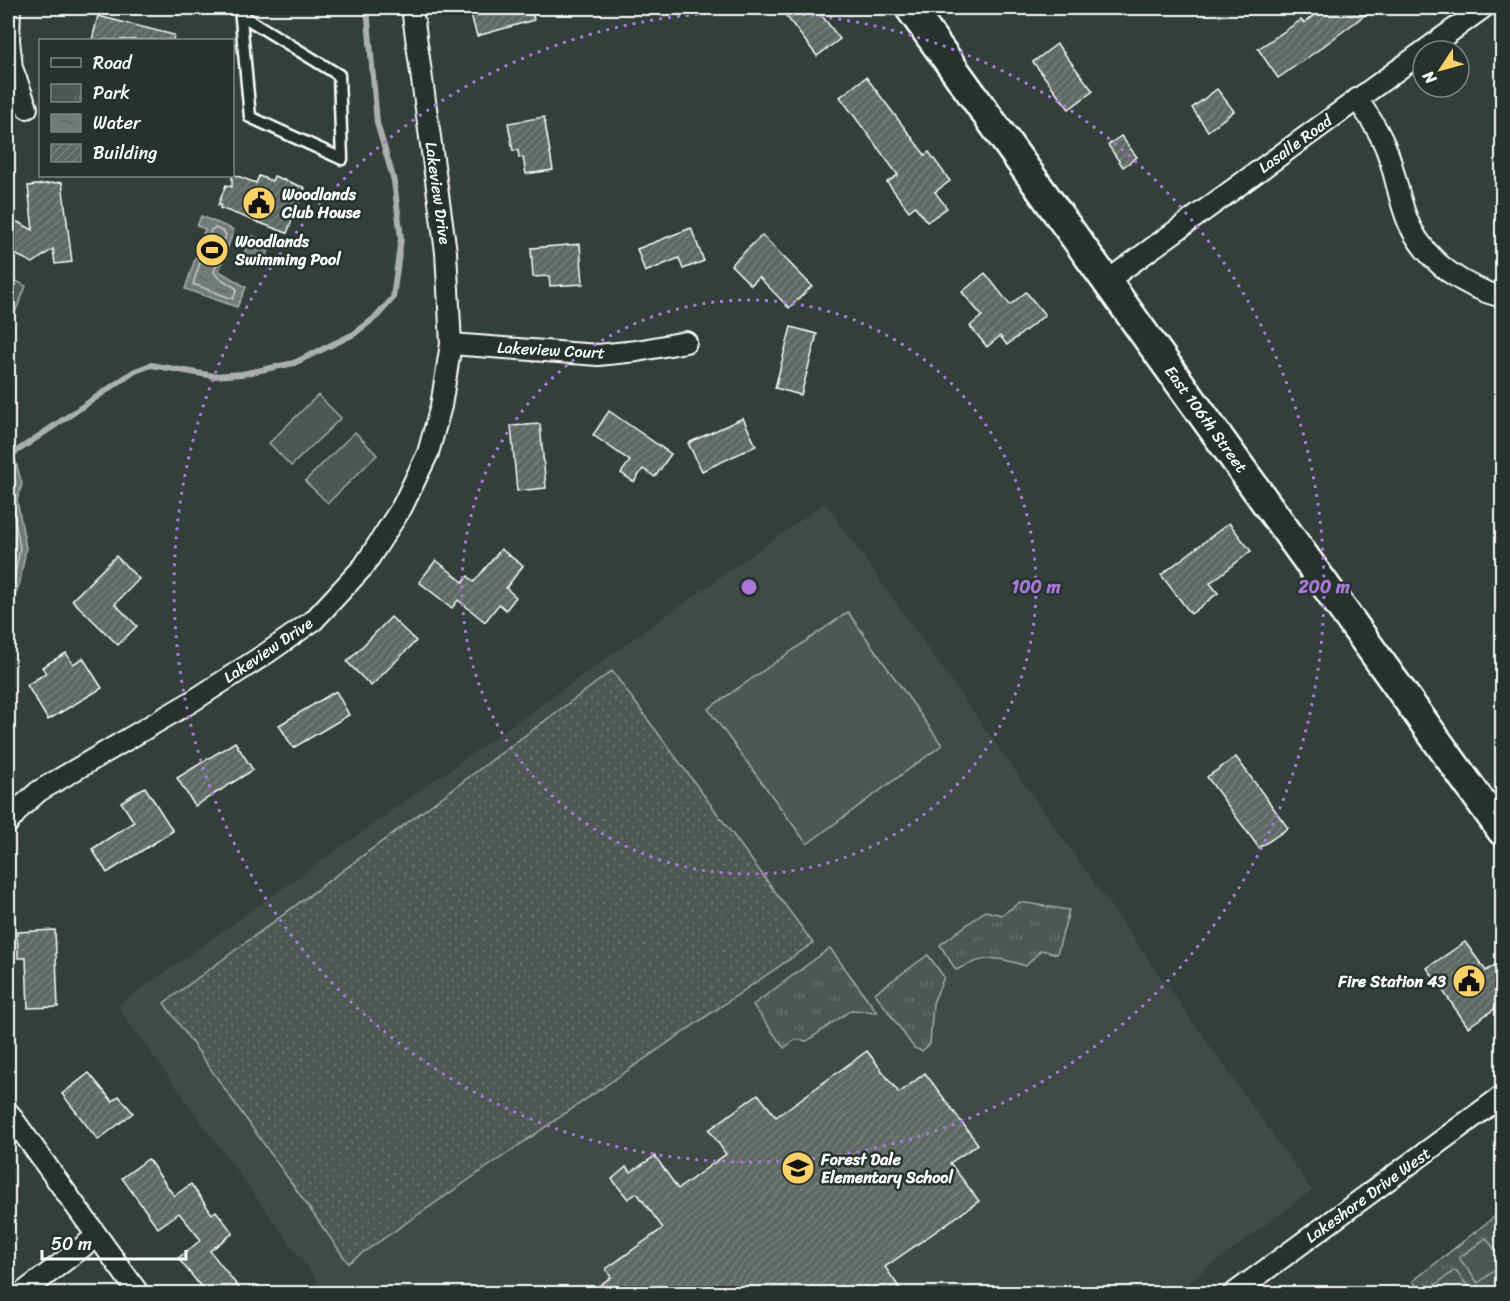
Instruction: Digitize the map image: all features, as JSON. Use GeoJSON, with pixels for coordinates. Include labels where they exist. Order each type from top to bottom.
{"type":"FeatureCollection","features":[{"type":"Feature","properties":{"kind":"street"},"geometry":{"type":"LineString","coordinates":[[10,8],[9,40],[12,68],[27,108]]}},
{"type":"Feature","properties":{"kind":"street","name":"Lakeview Drive"},"geometry":{"type":"LineString","coordinates":[[8,823],[39,791],[194,700],[314,620],[364,566],[402,507],[428,453],[441,406],[451,344],[446,252],[412,8]]}},
{"type":"Feature","properties":{"kind":"street","name":"East 106th Street"},"geometry":{"type":"LineString","coordinates":[[910,8],[1503,831]]}},
{"type":"Feature","properties":{"kind":"street","name":"Lasalle Road"},"geometry":{"type":"LineString","coordinates":[[1107,281],[1483,8]]}},
{"type":"Feature","properties":{"kind":"street"},"geometry":{"type":"LineString","coordinates":[[1356,99],[1376,128],[1386,149],[1409,224],[1420,244],[1439,265],[1462,282],[1486,293],[1503,297]]}},
{"type":"Feature","properties":{"kind":"street","name":"Lakeview Court"},"geometry":{"type":"LineString","coordinates":[[451,344],[598,355],[686,342]]}},
{"type":"Feature","properties":{"kind":"street","name":"Lakeshore Drive West"},"geometry":{"type":"LineString","coordinates":[[1233,1293],[1503,1096]]}},
{"type":"Feature","properties":{"kind":"street"},"geometry":{"type":"LineString","coordinates":[[8,1112],[139,1293]]}},
{"type":"Feature","properties":{"kind":"street"},"geometry":{"type":"LineString","coordinates":[[21,1293],[97,1236]]}},
{"type":"Feature","properties":{"kind":"lane"},"geometry":{"type":"LineString","coordinates":[[240,11],[339,75],[342,159],[250,117],[240,11]]}},
{"type":"Feature","properties":{"kind":"shaded area"},"geometry":{"type":"Polygon","coordinates":[[[825,503],[1312,1190],[1174,1293],[326,1293],[117,1006],[825,503]]]}},
{"type":"Feature","properties":{"kind":"green space"},"geometry":{"type":"Polygon","coordinates":[[[8,277],[26,286],[13,317],[8,315],[8,277]]]}},
{"type":"Feature","properties":{"kind":"green space"},"geometry":{"type":"Polygon","coordinates":[[[318,395],[341,418],[291,466],[269,443],[318,395]]]}},
{"type":"Feature","properties":{"kind":"green space"},"geometry":{"type":"Polygon","coordinates":[[[355,432],[377,455],[328,503],[305,481],[355,432]]]}},
{"type":"Feature","properties":{"kind":"green space"},"geometry":{"type":"Polygon","coordinates":[[[848,612],[942,745],[807,844],[708,709],[848,612]]]}},
{"type":"Feature","properties":{"kind":"green space"},"geometry":{"type":"Polygon","coordinates":[[[612,671],[813,943],[348,1263],[164,1003],[612,671]]]}},
{"type":"Feature","properties":{"kind":"green space"},"geometry":{"type":"Polygon","coordinates":[[[1020,902],[1069,910],[1057,954],[1041,950],[1026,966],[1006,960],[991,959],[975,962],[956,970],[940,945],[985,911],[1002,915],[1020,902]]]}},
{"type":"Feature","properties":{"kind":"green space"},"geometry":{"type":"Polygon","coordinates":[[[830,948],[877,1012],[851,1010],[807,1041],[796,1039],[784,1048],[753,1005],[830,948]]]}},
{"type":"Feature","properties":{"kind":"green space"},"geometry":{"type":"Polygon","coordinates":[[[928,955],[944,977],[933,1003],[930,1044],[922,1051],[914,1048],[875,993],[928,955]]]}},
{"type":"Feature","properties":{"kind":"green space"},"geometry":{"type":"Polygon","coordinates":[[[1494,1217],[1502,1227],[1502,1293],[1422,1293],[1413,1281],[1494,1217]]]}},
{"type":"Feature","properties":{"kind":"green space"},"geometry":{"type":"Polygon","coordinates":[[[1486,1238],[1502,1259],[1502,1265],[1478,1283],[1459,1258],[1486,1238]]]}},
{"type":"Feature","properties":{"kind":"green space"},"geometry":{"type":"Polygon","coordinates":[[[1455,1270],[1473,1293],[1433,1293],[1430,1289],[1455,1270]]]}},
{"type":"Feature","properties":{"kind":"water","name":"Woodlands Swimming Pool"},"geometry":{"type":"Polygon","coordinates":[[[201,216],[234,230],[219,271],[246,287],[237,307],[185,289],[205,229],[197,226],[201,216]]]}},
{"type":"Feature","properties":{"kind":"water"},"geometry":{"type":"Polygon","coordinates":[[[250,235],[271,243],[264,264],[243,257],[250,235]]]}},
{"type":"Feature","properties":{"kind":"water"},"geometry":{"type":"Polygon","coordinates":[[[8,434],[22,484],[17,500],[26,548],[20,582],[8,614],[8,434]]]}},
{"type":"Feature","properties":{"kind":"building"},"geometry":{"type":"Polygon","coordinates":[[[469,8],[531,8],[534,20],[477,36],[469,8]]]}},
{"type":"Feature","properties":{"kind":"building"},"geometry":{"type":"Polygon","coordinates":[[[780,8],[816,8],[840,39],[817,56],[780,8]]]}},
{"type":"Feature","properties":{"kind":"building"},"geometry":{"type":"Polygon","coordinates":[[[1323,8],[1374,8],[1278,78],[1258,49],[1301,20],[1304,23],[1323,8]]]}},
{"type":"Feature","properties":{"kind":"building"},"geometry":{"type":"Polygon","coordinates":[[[98,16],[174,35],[173,39],[92,39],[98,16]]]}},
{"type":"Feature","properties":{"kind":"building"},"geometry":{"type":"Polygon","coordinates":[[[1057,44],[1093,91],[1069,109],[1033,62],[1057,44]]]}},
{"type":"Feature","properties":{"kind":"building"},"geometry":{"type":"Polygon","coordinates":[[[866,77],[925,155],[929,152],[950,181],[935,192],[947,208],[927,222],[915,206],[909,211],[887,182],[898,175],[840,97],[866,77]]]}},
{"type":"Feature","properties":{"kind":"building"},"geometry":{"type":"Polygon","coordinates":[[[1217,89],[1234,111],[1208,131],[1192,108],[1217,89]]]}},
{"type":"Feature","properties":{"kind":"building"},"geometry":{"type":"Polygon","coordinates":[[[544,117],[553,170],[526,174],[523,157],[519,158],[518,150],[513,151],[508,123],[544,117]]]}},
{"type":"Feature","properties":{"kind":"building"},"geometry":{"type":"Polygon","coordinates":[[[1121,136],[1137,157],[1123,167],[1108,145],[1121,136]]]}},
{"type":"Feature","properties":{"kind":"building","name":"Woodlands Club House"},"geometry":{"type":"Polygon","coordinates":[[[234,175],[256,183],[259,176],[272,181],[274,176],[305,188],[287,233],[220,208],[221,205],[218,205],[226,185],[232,187],[234,175]]]}},
{"type":"Feature","properties":{"kind":"building"},"geometry":{"type":"Polygon","coordinates":[[[62,182],[72,262],[55,264],[53,249],[33,263],[8,251],[8,217],[33,230],[28,186],[62,182]]]}},
{"type":"Feature","properties":{"kind":"building"},"geometry":{"type":"Polygon","coordinates":[[[691,228],[704,261],[683,269],[679,258],[645,272],[637,249],[691,228]]]}},
{"type":"Feature","properties":{"kind":"building"},"geometry":{"type":"Polygon","coordinates":[[[762,235],[812,286],[789,308],[759,277],[751,285],[731,265],[762,235]]]}},
{"type":"Feature","properties":{"kind":"building"},"geometry":{"type":"Polygon","coordinates":[[[580,244],[583,284],[550,286],[549,276],[533,277],[531,248],[580,244]]]}},
{"type":"Feature","properties":{"kind":"building"},"geometry":{"type":"Polygon","coordinates":[[[985,273],[1010,305],[1026,292],[1045,315],[1007,345],[1000,336],[987,347],[970,326],[982,316],[962,292],[985,273]]]}},
{"type":"Feature","properties":{"kind":"building"},"geometry":{"type":"Polygon","coordinates":[[[791,327],[817,334],[801,395],[775,388],[791,327]]]}},
{"type":"Feature","properties":{"kind":"building"},"geometry":{"type":"Polygon","coordinates":[[[609,411],[671,454],[655,477],[643,469],[634,482],[621,473],[630,461],[593,435],[609,411]]]}},
{"type":"Feature","properties":{"kind":"building"},"geometry":{"type":"Polygon","coordinates":[[[743,418],[756,446],[702,471],[688,443],[743,418]]]}},
{"type":"Feature","properties":{"kind":"building"},"geometry":{"type":"Polygon","coordinates":[[[540,424],[546,488],[517,491],[511,426],[540,424]]]}},
{"type":"Feature","properties":{"kind":"building"},"geometry":{"type":"Polygon","coordinates":[[[1229,523],[1251,551],[1210,583],[1218,593],[1191,614],[1161,575],[1229,523]]]}},
{"type":"Feature","properties":{"kind":"building"},"geometry":{"type":"Polygon","coordinates":[[[501,549],[523,566],[506,588],[516,597],[506,610],[499,604],[485,622],[458,600],[452,608],[419,582],[436,560],[463,582],[468,576],[474,582],[501,549]]]}},
{"type":"Feature","properties":{"kind":"building"},"geometry":{"type":"Polygon","coordinates":[[[116,556],[139,579],[115,604],[137,626],[118,645],[72,600],[116,556]]]}},
{"type":"Feature","properties":{"kind":"building"},"geometry":{"type":"Polygon","coordinates":[[[391,617],[416,641],[371,686],[347,662],[391,617]]]}},
{"type":"Feature","properties":{"kind":"building"},"geometry":{"type":"Polygon","coordinates":[[[66,653],[73,664],[83,658],[102,688],[48,720],[27,685],[46,673],[42,667],[66,653]]]}},
{"type":"Feature","properties":{"kind":"building"},"geometry":{"type":"Polygon","coordinates":[[[336,691],[349,715],[293,748],[279,725],[336,691]]]}},
{"type":"Feature","properties":{"kind":"building"},"geometry":{"type":"Polygon","coordinates":[[[235,742],[253,770],[195,806],[177,778],[235,742]]]}},
{"type":"Feature","properties":{"kind":"building"},"geometry":{"type":"Polygon","coordinates":[[[1236,757],[1288,828],[1259,848],[1207,777],[1236,757]]]}},
{"type":"Feature","properties":{"kind":"building"},"geometry":{"type":"Polygon","coordinates":[[[145,787],[173,831],[107,873],[92,849],[134,822],[121,802],[145,787]]]}},
{"type":"Feature","properties":{"kind":"building"},"geometry":{"type":"Polygon","coordinates":[[[55,930],[58,1007],[28,1008],[26,958],[18,958],[17,932],[55,930]]]}},
{"type":"Feature","properties":{"kind":"building","name":"Fire Station 43"},"geometry":{"type":"Polygon","coordinates":[[[1465,942],[1486,971],[1503,960],[1503,1003],[1468,1027],[1427,968],[1465,942]]]}},
{"type":"Feature","properties":{"kind":"building"},"geometry":{"type":"Polygon","coordinates":[[[867,1051],[899,1093],[925,1073],[978,1144],[950,1163],[979,1201],[885,1267],[903,1293],[589,1293],[611,1277],[606,1269],[663,1228],[637,1193],[628,1199],[612,1179],[626,1167],[631,1172],[655,1156],[678,1189],[726,1154],[709,1130],[758,1094],[776,1117],[867,1051]]]}},
{"type":"Feature","properties":{"kind":"building"},"geometry":{"type":"Polygon","coordinates":[[[89,1073],[112,1101],[119,1096],[133,1113],[98,1140],[62,1094],[89,1073]]]}},
{"type":"Feature","properties":{"kind":"building"},"geometry":{"type":"Polygon","coordinates":[[[148,1159],[174,1196],[191,1184],[212,1214],[216,1211],[233,1233],[210,1251],[243,1293],[206,1293],[178,1258],[201,1240],[179,1213],[158,1228],[122,1178],[148,1159]]]}},
{"type":"Feature","properties":{"kind":"waterway"},"geometry":{"type":"LineString","coordinates":[[14,453],[135,371],[151,365],[214,376],[242,374],[294,363],[354,334],[377,316],[393,298],[401,238],[394,181],[377,123],[367,8]]}},
{"type":"Feature","properties":{"kind":"place","name":"Woodlands Club House"},"geometry":{"type":"Point","coordinates":[259,203]}},
{"type":"Feature","properties":{"kind":"place","name":"Woodlands Swimming Pool"},"geometry":{"type":"Point","coordinates":[212,250]}},
{"type":"Feature","properties":{"kind":"place","name":"Fire Station 43"},"geometry":{"type":"Point","coordinates":[1469,981]}},
{"type":"Feature","properties":{"kind":"place","name":"Forest Dale Elementary School"},"geometry":{"type":"Point","coordinates":[798,1168]}}]}
